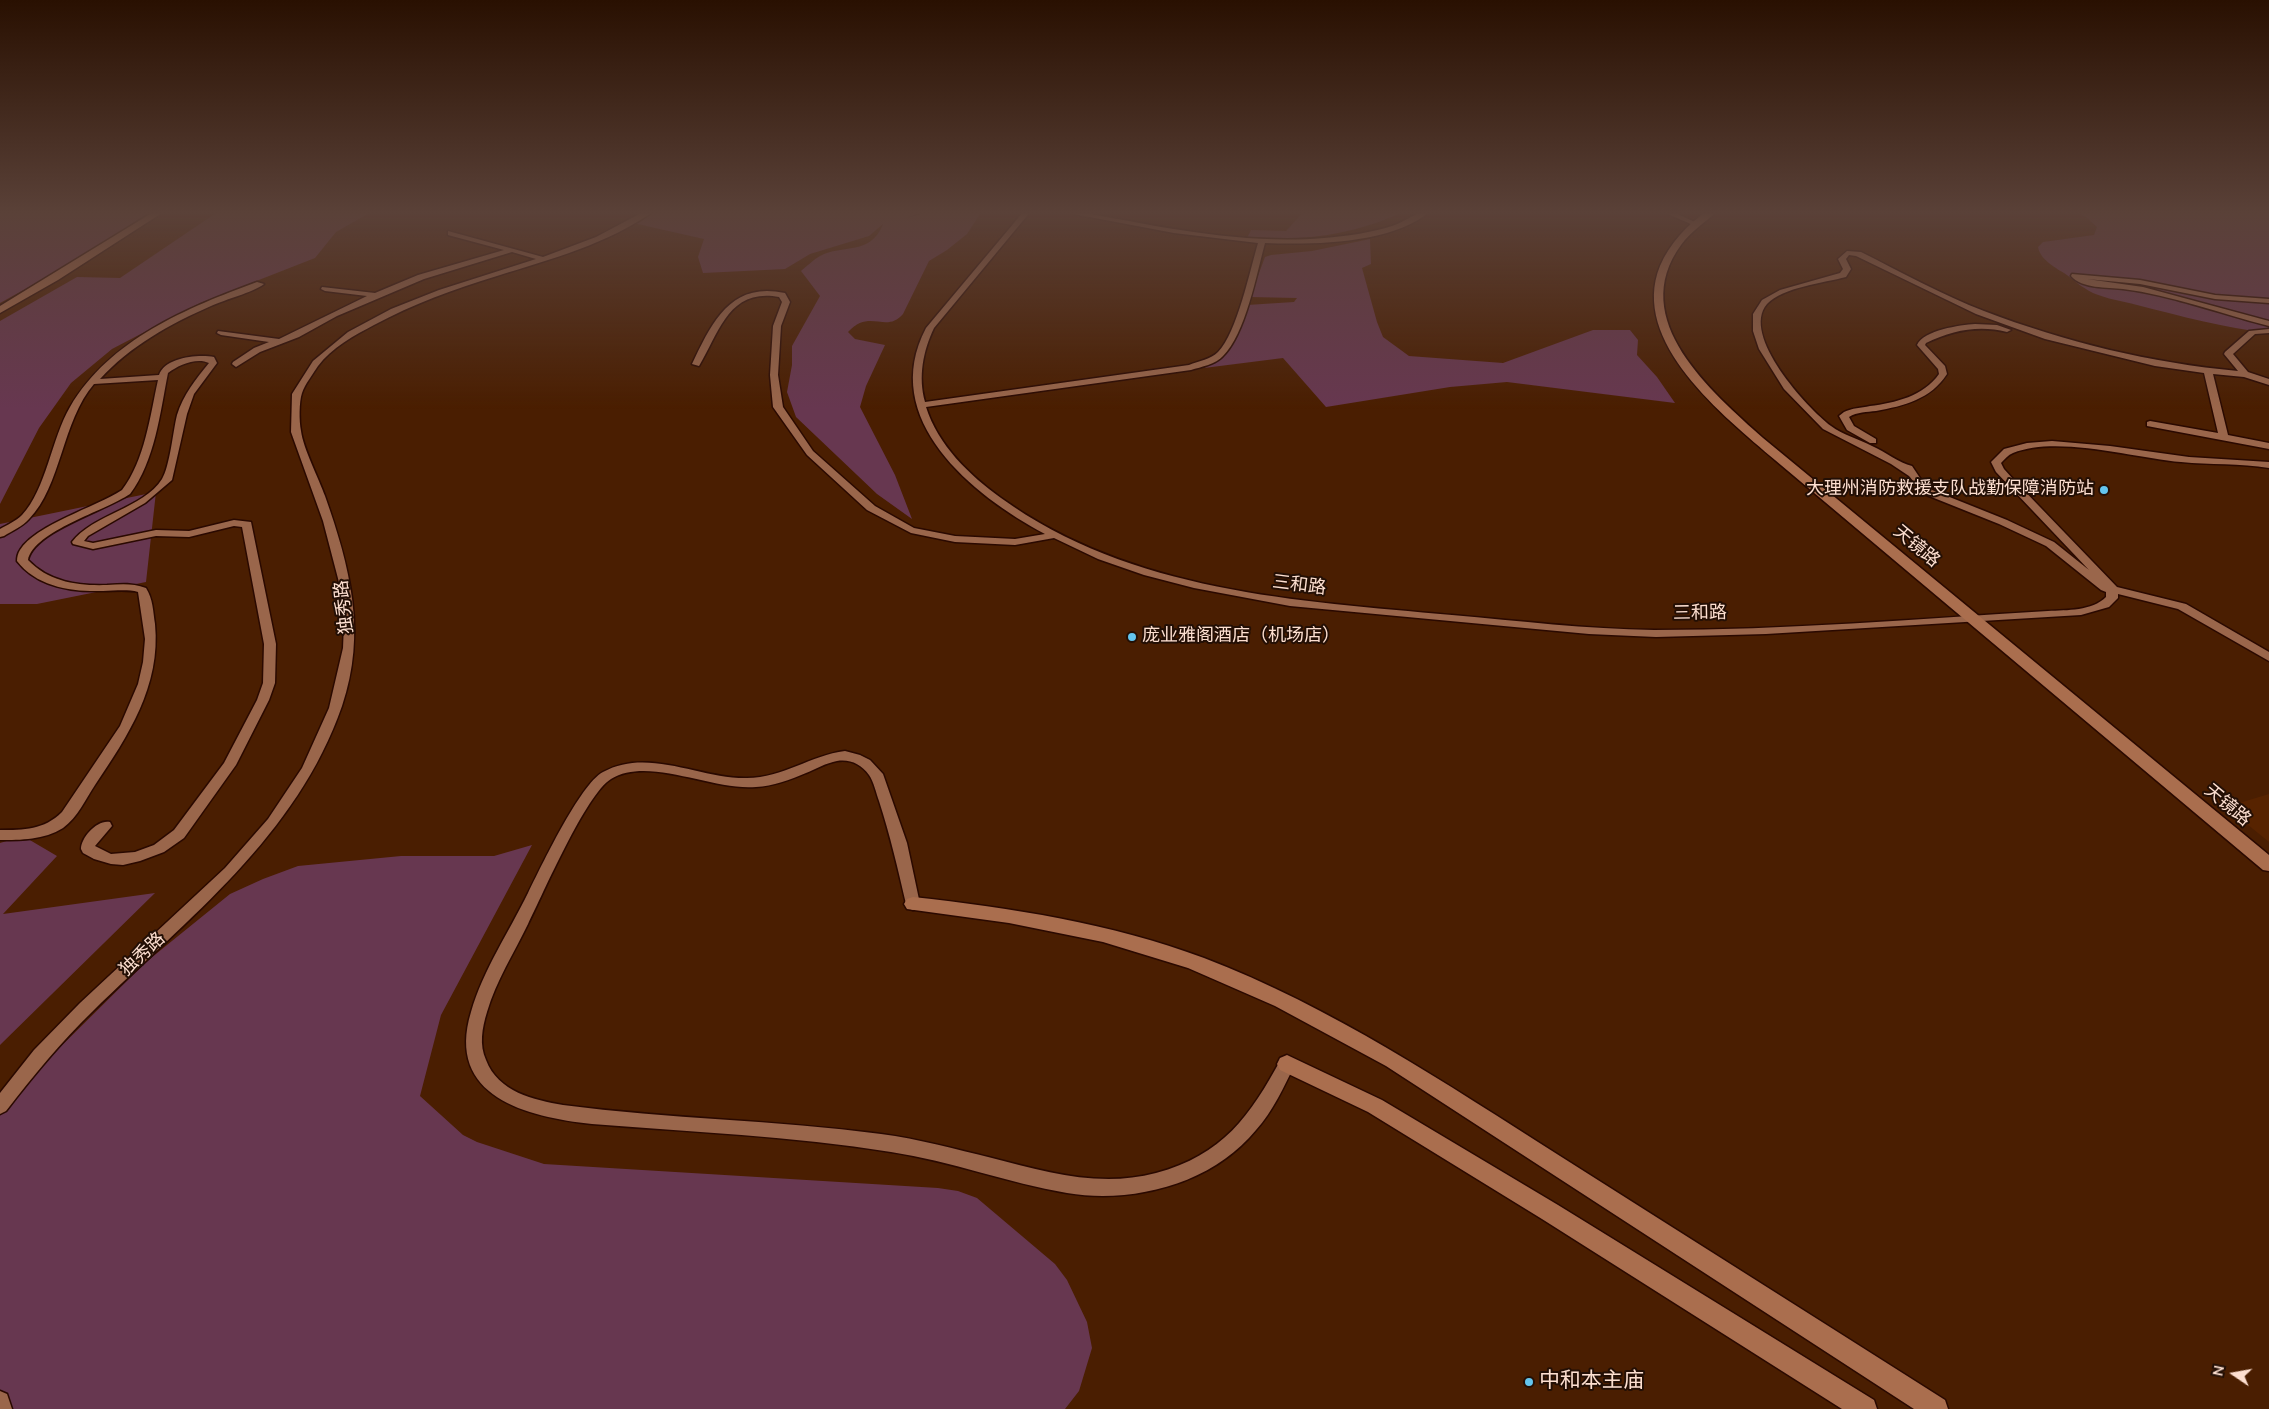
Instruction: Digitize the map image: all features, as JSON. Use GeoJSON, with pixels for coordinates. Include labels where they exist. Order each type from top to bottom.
{"type":"FeatureCollection","features":[{"type":"Feature","properties":{"kind":"street"},"geometry":{"type":"LineString","coordinates":[[0,310],[58,277]]}},
{"type":"Feature","properties":{"kind":"street"},"geometry":{"type":"LineString","coordinates":[[236,364],[257,350],[296,335],[334,314],[422,277]]}},
{"type":"Feature","properties":{"kind":"street","name":"独秀路"},"geometry":{"type":"LineString","coordinates":[[0,1106],[33,1064],[67,1028],[194,908],[250,850],[300,782],[317,753],[331,719],[346,665],[349,613],[341,568],[328,522],[295,426],[294,405],[304,380],[329,351],[379,318],[448,288],[485,277]]}},
{"type":"Feature","properties":{"kind":"street","name":"三和路"},"geometry":{"type":"LineString","coordinates":[[972,277],[949,304],[926,336],[917,372],[920,405],[924,417],[940,446],[966,475],[995,500],[1028,522],[1108,559],[1197,586],[1299,604],[1371,612],[1641,633],[1882,625],[2081,612],[2105,604],[2112,598],[2112,591]]}},
{"type":"Feature","properties":{"kind":"street"},"geometry":{"type":"LineString","coordinates":[[920,405],[1191,367],[1208,361],[1227,348],[1251,277]]}},
{"type":"Feature","properties":{"kind":"street","name":"天镜路"},"geometry":{"type":"LineString","coordinates":[[1661,277],[1659,310],[1664,329],[1684,362],[1719,402],[1761,441],[2269,865]]}},
{"type":"Feature","properties":{"kind":"street"},"geometry":{"type":"LineString","coordinates":[[1836,277],[1800,286],[1764,303],[1757,314],[1757,329],[1771,365],[1827,428],[1890,458],[1912,474]]}},
{"type":"Feature","properties":{"kind":"street"},"geometry":{"type":"LineString","coordinates":[[1904,277],[1979,312],[2048,336],[2155,363],[2208,371],[2245,374],[2269,382]]}},
{"type":"Feature","properties":{"kind":"street"},"geometry":{"type":"LineString","coordinates":[[2076,277],[2092,283],[2143,289],[2269,324]]}},
{"type":"Feature","properties":{"kind":"street"},"geometry":{"type":"LineString","coordinates":[[2083,277],[2140,282],[2215,297],[2269,301]]}},
{"type":"Feature","properties":{"kind":"street"},"geometry":{"type":"LineString","coordinates":[[0,534],[25,518],[32,509],[74,409],[92,382],[118,357],[152,334],[209,304],[260,284]]}},
{"type":"Feature","properties":{"kind":"street"},"geometry":{"type":"LineString","coordinates":[[325,289],[376,295]]}},
{"type":"Feature","properties":{"kind":"street"},"geometry":{"type":"LineString","coordinates":[[696,364],[714,327],[736,301],[764,291],[782,295],[786,302],[777,326],[774,375],[778,407],[810,453],[871,508],[911,530],[955,539],[1015,542],[1055,535]]}},
{"type":"Feature","properties":{"kind":"street"},"geometry":{"type":"LineString","coordinates":[[2048,336],[2022,335],[1990,326],[1973,327],[1934,335],[1921,343],[1942,368],[1943,374],[1939,382],[1927,392],[1908,399],[1887,406],[1847,413],[1844,416],[1850,428],[1903,460],[1924,488],[1938,497],[2003,522],[2050,544],[2105,588],[2182,606],[2269,657]]}},
{"type":"Feature","properties":{"kind":"street"},"geometry":{"type":"LineString","coordinates":[[2245,374],[2228,354],[2241,344],[2248,334],[2255,331],[2269,331]]}},
{"type":"Feature","properties":{"kind":"street"},"geometry":{"type":"LineString","coordinates":[[221,334],[280,341]]}},
{"type":"Feature","properties":{"kind":"street"},"geometry":{"type":"LineString","coordinates":[[0,836],[36,834],[54,827],[63,820],[118,742],[140,698],[151,658],[151,629],[144,591],[134,588],[94,589],[63,584],[40,576],[27,567],[21,557],[24,548],[37,538],[127,492],[139,468],[163,377],[167,370],[182,362],[201,358],[214,361],[190,394],[182,414],[168,478],[144,499],[84,534],[77,542],[95,546],[156,533],[189,534],[234,523],[247,524],[270,644],[268,683],[263,700],[229,765],[179,834],[169,843],[140,857],[123,860],[103,857],[88,849],[88,843],[105,826]]}},
{"type":"Feature","properties":{"kind":"street"},"geometry":{"type":"LineString","coordinates":[[2208,371],[2224,436]]}},
{"type":"Feature","properties":{"kind":"street"},"geometry":{"type":"LineString","coordinates":[[92,382],[163,377]]}},
{"type":"Feature","properties":{"kind":"street"},"geometry":{"type":"LineString","coordinates":[[2150,424],[2224,436],[2269,446]]}},
{"type":"Feature","properties":{"kind":"street"},"geometry":{"type":"LineString","coordinates":[[2112,591],[2109,584],[2098,572],[2004,475],[1996,462],[2005,451],[2016,448],[2061,444],[2084,445],[2178,459],[2269,464]]}},
{"type":"Feature","properties":{"kind":"street"},"geometry":{"type":"LineString","coordinates":[[1866,1409],[1550,1212],[1375,1106],[1287,1064],[1266,1104],[1244,1132],[1218,1154],[1193,1169],[1166,1178],[1129,1186],[1103,1189],[1068,1185],[970,1160],[881,1142],[605,1116],[540,1108],[524,1104],[506,1095],[491,1083],[475,1056],[473,1038],[483,998],[563,840],[587,798],[607,775],[621,769],[637,767],[746,784],[768,781],[791,774],[838,755],[859,759],[870,766],[876,774],[900,843],[913,904],[1012,915],[1066,925],[1175,955],[1218,972],[1334,1026],[1394,1060],[1936,1409]]}},
{"type":"Feature","properties":{"kind":"street"},"geometry":{"type":"LineString","coordinates":[[0,1401],[2,1409]]}},
{"type":"Feature","properties":{"kind":"shaded area"},"geometry":{"type":"Polygon","coordinates":[[[0,277],[48,277],[0,303],[0,277]]]}},
{"type":"Feature","properties":{"kind":"shaded area"},"geometry":{"type":"Polygon","coordinates":[[[77,277],[267,277],[200,303],[112,349],[71,383],[39,428],[0,504],[0,321],[77,277]]]}},
{"type":"Feature","properties":{"kind":"shaded area"},"geometry":{"type":"Polygon","coordinates":[[[805,277],[921,277],[903,314],[897,320],[890,322],[863,322],[848,332],[855,339],[885,345],[866,386],[860,407],[895,475],[912,519],[877,494],[796,417],[787,392],[792,365],[792,346],[820,296],[805,277]]]}},
{"type":"Feature","properties":{"kind":"shaded area"},"geometry":{"type":"Polygon","coordinates":[[[1258,277],[1364,277],[1383,337],[1409,356],[1503,363],[1593,330],[1630,330],[1638,340],[1637,355],[1657,377],[1675,403],[1507,382],[1450,387],[1326,407],[1283,358],[1204,368],[1222,356],[1228,349],[1247,305],[1294,302],[1297,298],[1250,297],[1258,277]]]}},
{"type":"Feature","properties":{"kind":"shaded area"},"geometry":{"type":"Polygon","coordinates":[[[2069,277],[2269,277],[2269,333],[2236,328],[2104,297],[2085,288],[2069,277]]]}},
{"type":"Feature","properties":{"kind":"shaded area"},"geometry":{"type":"Polygon","coordinates":[[[156,492],[146,582],[37,604],[0,604],[0,524],[156,492]]]}},
{"type":"Feature","properties":{"kind":"shaded area"},"geometry":{"type":"Polygon","coordinates":[[[2269,794],[2269,842],[2226,807],[2269,794]]]}},
{"type":"Feature","properties":{"kind":"shaded area"},"geometry":{"type":"Polygon","coordinates":[[[23,836],[57,856],[3,914],[155,893],[0,1045],[0,843],[23,836]]]}},
{"type":"Feature","properties":{"kind":"shaded area"},"geometry":{"type":"Polygon","coordinates":[[[532,845],[441,1015],[420,1096],[463,1135],[477,1142],[544,1164],[938,1188],[958,1191],[977,1198],[1055,1264],[1067,1280],[1087,1322],[1092,1348],[1079,1391],[1065,1409],[0,1409],[0,1111],[36,1071],[146,962],[230,894],[298,866],[401,856],[494,856],[532,845]]]}},
{"type":"Feature","properties":{"kind":"place","name":"大理州消防救援支队战勤保障消防站"},"geometry":{"type":"Point","coordinates":[2104,490]}},
{"type":"Feature","properties":{"kind":"place","name":"庞业雅阁酒店（机场店）"},"geometry":{"type":"Point","coordinates":[1132,637]}},
{"type":"Feature","properties":{"kind":"place","name":"中和本主庙"},"geometry":{"type":"Point","coordinates":[1529,1382]}}]}
